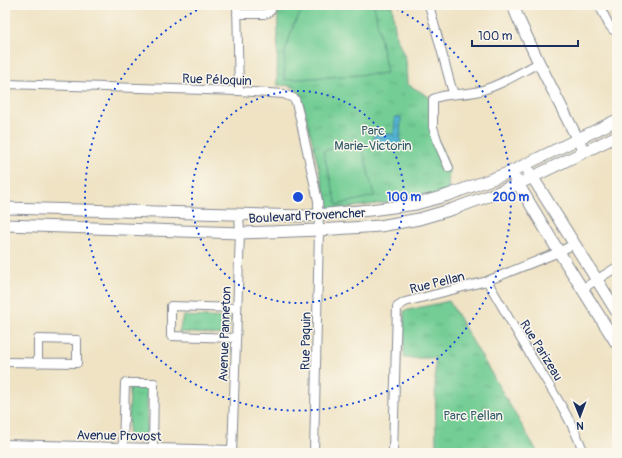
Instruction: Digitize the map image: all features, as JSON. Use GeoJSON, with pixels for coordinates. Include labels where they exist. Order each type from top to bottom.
{"type":"FeatureCollection","features":[{"type":"Feature","properties":{"kind":"street"},"geometry":{"type":"LineString","coordinates":[[236,5],[239,91]]}},
{"type":"Feature","properties":{"kind":"street"},"geometry":{"type":"LineString","coordinates":[[237,14],[268,13],[271,10],[270,5]]}},
{"type":"Feature","properties":{"kind":"street"},"geometry":{"type":"LineString","coordinates":[[429,5],[454,94]]}},
{"type":"Feature","properties":{"kind":"street"},"geometry":{"type":"LineString","coordinates":[[513,5],[584,151]]}},
{"type":"Feature","properties":{"kind":"street"},"geometry":{"type":"LineString","coordinates":[[599,5],[609,26],[613,30],[617,30]]}},
{"type":"Feature","properties":{"kind":"street"},"geometry":{"type":"LineString","coordinates":[[449,168],[433,127],[433,99],[454,94],[476,92],[491,87],[540,63]]}},
{"type":"Feature","properties":{"kind":"street","name":"Rue Péloquin"},"geometry":{"type":"LineString","coordinates":[[5,84],[239,91],[284,94],[294,99],[299,114],[318,201],[319,230]]}},
{"type":"Feature","properties":{"kind":"street","name":"Boulevard Provencher"},"geometry":{"type":"LineString","coordinates":[[5,208],[305,216],[416,204],[448,195],[511,171],[617,120]]}},
{"type":"Feature","properties":{"kind":"street","name":"Boulevard Provencher"},"geometry":{"type":"LineString","coordinates":[[5,225],[240,233],[380,226],[419,219],[453,210],[518,184],[617,136]]}},
{"type":"Feature","properties":{"kind":"street"},"geometry":{"type":"LineString","coordinates":[[525,165],[617,312]]}},
{"type":"Feature","properties":{"kind":"street"},"geometry":{"type":"LineString","coordinates":[[511,171],[559,252],[617,344]]}},
{"type":"Feature","properties":{"kind":"street","name":"Avenue Panneton"},"geometry":{"type":"LineString","coordinates":[[232,451],[240,233],[239,215]]}},
{"type":"Feature","properties":{"kind":"street","name":"Rue Paquin"},"geometry":{"type":"LineString","coordinates":[[314,453],[319,230]]}},
{"type":"Feature","properties":{"kind":"street","name":"Rue Pellan"},"geometry":{"type":"LineString","coordinates":[[393,453],[397,307],[405,302],[487,281],[559,252],[574,244]]}},
{"type":"Feature","properties":{"kind":"street"},"geometry":{"type":"LineString","coordinates":[[582,288],[617,267]]}},
{"type":"Feature","properties":{"kind":"street","name":"Rue Parizeau"},"geometry":{"type":"LineString","coordinates":[[487,281],[562,406],[584,453]]}},
{"type":"Feature","properties":{"kind":"street"},"geometry":{"type":"LineString","coordinates":[[236,338],[171,336],[171,306],[237,308]]}},
{"type":"Feature","properties":{"kind":"street"},"geometry":{"type":"LineString","coordinates":[[5,362],[38,363],[77,363],[77,340],[38,339],[38,363]]}},
{"type":"Feature","properties":{"kind":"street"},"geometry":{"type":"LineString","coordinates":[[123,447],[125,383],[154,383],[153,448]]}},
{"type":"Feature","properties":{"kind":"street","name":"Avenue Provost"},"geometry":{"type":"LineString","coordinates":[[5,444],[232,451]]}},
{"type":"Feature","properties":{"kind":"green space","name":"Parc Marie-Victorin"},"geometry":{"type":"Polygon","coordinates":[[[278,5],[392,5],[396,36],[406,60],[407,84],[433,99],[433,127],[449,168],[448,195],[329,210],[301,96],[291,86],[277,85],[278,5]]]}},
{"type":"Feature","properties":{"kind":"green space"},"geometry":{"type":"Polygon","coordinates":[[[306,5],[374,5],[387,73],[284,80],[285,52],[294,24],[306,5]]]}},
{"type":"Feature","properties":{"kind":"green space"},"geometry":{"type":"Polygon","coordinates":[[[361,142],[374,196],[337,205],[323,151],[361,142]]]}},
{"type":"Feature","properties":{"kind":"green space","name":"Parc Pellan"},"geometry":{"type":"Polygon","coordinates":[[[449,301],[538,453],[436,453],[435,358],[404,358],[404,311],[449,301]]]}},
{"type":"Feature","properties":{"kind":"green space"},"geometry":{"type":"Polygon","coordinates":[[[183,316],[230,318],[228,335],[179,332],[183,316]]]}},
{"type":"Feature","properties":{"kind":"green space"},"geometry":{"type":"Polygon","coordinates":[[[130,387],[147,389],[147,439],[128,440],[130,387]]]}},
{"type":"Feature","properties":{"kind":"water"},"geometry":{"type":"Polygon","coordinates":[[[395,117],[401,117],[400,149],[374,148],[374,134],[394,134],[395,117]]]}}]}
